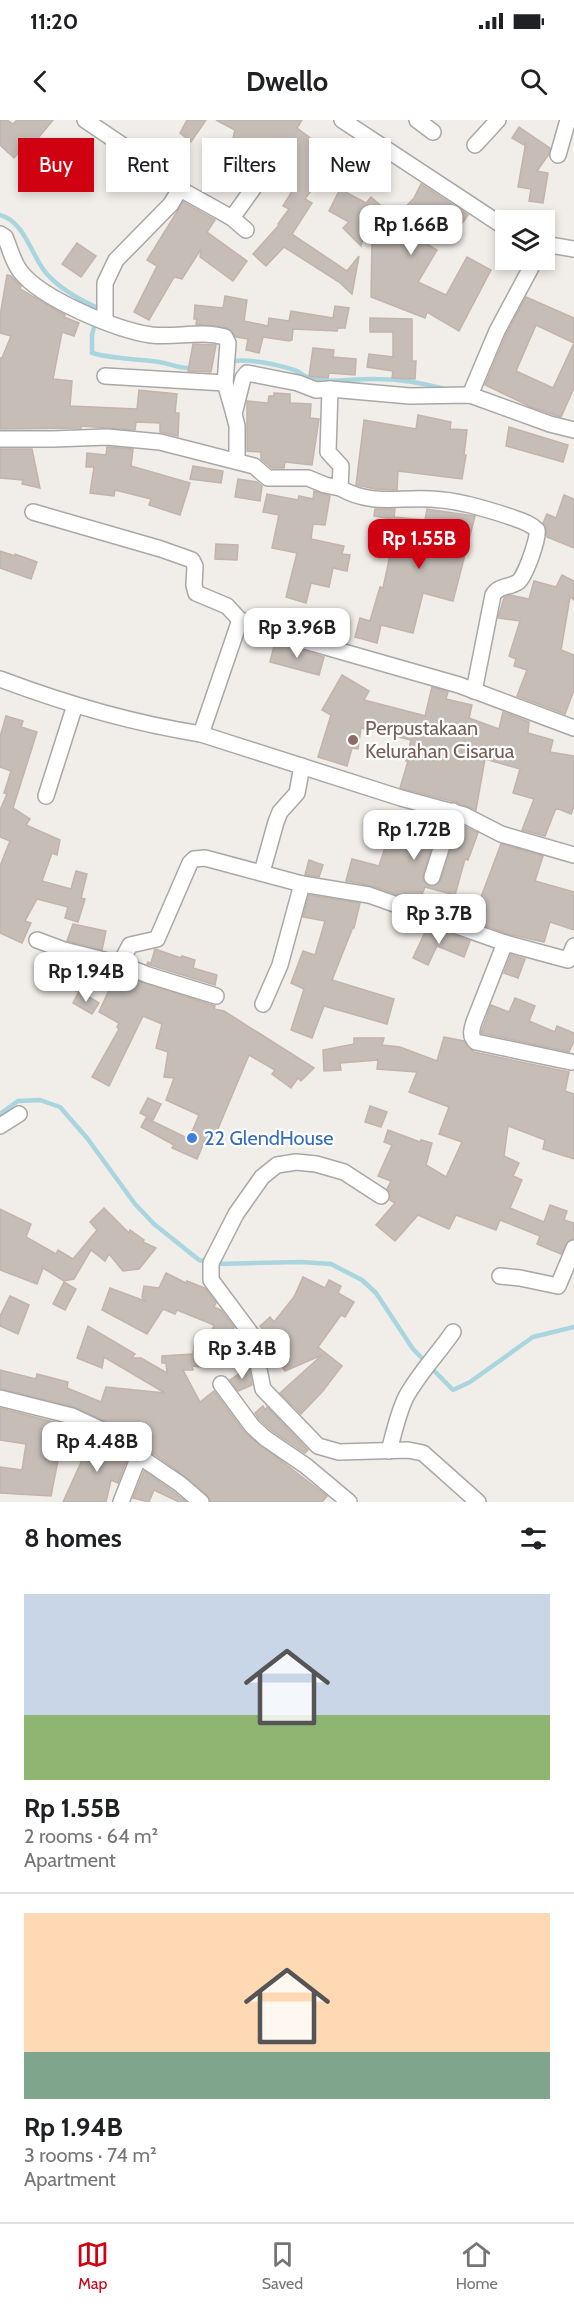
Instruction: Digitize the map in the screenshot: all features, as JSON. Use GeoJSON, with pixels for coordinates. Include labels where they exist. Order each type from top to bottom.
{"type":"FeatureCollection","features":[{"type":"Feature","properties":{"kind":"street"},"geometry":{"type":"LineString","coordinates":[[85,120],[112,138]]}},
{"type":"Feature","properties":{"kind":"street"},"geometry":{"type":"LineString","coordinates":[[342,120],[495,221]]}},
{"type":"Feature","properties":{"kind":"street"},"geometry":{"type":"LineString","coordinates":[[417,120],[433,132]]}},
{"type":"Feature","properties":{"kind":"street"},"geometry":{"type":"LineString","coordinates":[[475,145],[498,120]]}},
{"type":"Feature","properties":{"kind":"street"},"geometry":{"type":"LineString","coordinates":[[558,155],[568,120]]}},
{"type":"Feature","properties":{"kind":"street"},"geometry":{"type":"LineString","coordinates":[[105,320],[105,283],[116,260],[171,204],[178,192]]}},
{"type":"Feature","properties":{"kind":"street"},"geometry":{"type":"LineString","coordinates":[[185,192],[232,218],[246,230]]}},
{"type":"Feature","properties":{"kind":"street"},"geometry":{"type":"LineString","coordinates":[[232,218],[251,192]]}},
{"type":"Feature","properties":{"kind":"street"},"geometry":{"type":"LineString","coordinates":[[0,234],[5,237],[21,272],[31,282],[76,310],[151,334],[202,332],[225,337],[228,344],[225,383],[237,426],[237,461]]}},
{"type":"Feature","properties":{"kind":"street"},"geometry":{"type":"LineString","coordinates":[[555,246],[574,249]]}},
{"type":"Feature","properties":{"kind":"street"},"geometry":{"type":"LineString","coordinates":[[470,395],[497,331],[530,270]]}},
{"type":"Feature","properties":{"kind":"street"},"geometry":{"type":"LineString","coordinates":[[234,414],[243,378],[247,373],[298,383],[316,390],[330,389],[410,396],[470,395],[550,424],[574,430]]}},
{"type":"Feature","properties":{"kind":"street"},"geometry":{"type":"LineString","coordinates":[[105,376],[225,383]]}},
{"type":"Feature","properties":{"kind":"street"},"geometry":{"type":"LineString","coordinates":[[330,389],[328,452],[341,466],[340,488]]}},
{"type":"Feature","properties":{"kind":"street"},"geometry":{"type":"LineString","coordinates":[[0,439],[107,437],[150,441],[254,466],[268,478],[308,478],[371,500],[426,499],[462,503],[527,523],[537,530],[537,542],[520,580],[497,590],[493,595],[474,691]]}},
{"type":"Feature","properties":{"kind":"street"},"geometry":{"type":"LineString","coordinates":[[33,512],[192,560],[195,566],[196,593],[227,606],[240,620],[474,691],[574,728]]}},
{"type":"Feature","properties":{"kind":"street"},"geometry":{"type":"LineString","coordinates":[[201,734],[240,620]]}},
{"type":"Feature","properties":{"kind":"street"},"geometry":{"type":"LineString","coordinates":[[0,679],[75,705],[153,726],[201,734],[401,798],[453,811],[477,820],[501,834],[574,855]]}},
{"type":"Feature","properties":{"kind":"street"},"geometry":{"type":"LineString","coordinates":[[46,796],[75,705]]}},
{"type":"Feature","properties":{"kind":"street"},"geometry":{"type":"LineString","coordinates":[[262,872],[280,812],[297,793],[302,766]]}},
{"type":"Feature","properties":{"kind":"street"},"geometry":{"type":"LineString","coordinates":[[432,877],[453,811]]}},
{"type":"Feature","properties":{"kind":"street"},"geometry":{"type":"LineString","coordinates":[[120,964],[130,945],[156,939],[161,933],[181,879],[190,863],[194,859],[205,858],[302,884],[369,895],[505,943],[568,960],[574,946]]}},
{"type":"Feature","properties":{"kind":"street"},"geometry":{"type":"LineString","coordinates":[[263,1004],[280,965],[302,884]]}},
{"type":"Feature","properties":{"kind":"street"},"geometry":{"type":"LineString","coordinates":[[37,940],[64,950],[120,964],[216,996]]}},
{"type":"Feature","properties":{"kind":"street"},"geometry":{"type":"LineString","coordinates":[[505,943],[474,1022],[471,1035],[473,1039],[571,1062]]}},
{"type":"Feature","properties":{"kind":"street"},"geometry":{"type":"LineString","coordinates":[[0,1125],[19,1114]]}},
{"type":"Feature","properties":{"kind":"street"},"geometry":{"type":"LineString","coordinates":[[381,1196],[344,1172],[316,1164],[296,1162],[277,1165],[262,1176],[236,1214],[211,1263],[209,1271],[211,1280],[252,1335],[263,1389],[318,1446],[339,1452],[408,1450],[423,1453],[478,1502]]}},
{"type":"Feature","properties":{"kind":"street"},"geometry":{"type":"LineString","coordinates":[[500,1276],[558,1286],[574,1248]]}},
{"type":"Feature","properties":{"kind":"street"},"geometry":{"type":"LineString","coordinates":[[389,1450],[407,1395],[453,1332]]}},
{"type":"Feature","properties":{"kind":"street"},"geometry":{"type":"LineString","coordinates":[[221,1384],[258,1432],[306,1466],[350,1502]]}},
{"type":"Feature","properties":{"kind":"street"},"geometry":{"type":"LineString","coordinates":[[0,1398],[81,1420],[134,1445],[140,1451],[139,1456],[121,1502]]}},
{"type":"Feature","properties":{"kind":"street"},"geometry":{"type":"LineString","coordinates":[[139,1456],[180,1484],[201,1502]]}},
{"type":"Feature","properties":{"kind":"building"},"geometry":{"type":"Polygon","coordinates":[[[0,120],[7,120],[13,124],[17,120],[53,120],[38,138],[18,138],[18,154],[14,158],[0,145],[0,120]]]}},
{"type":"Feature","properties":{"kind":"building"},"geometry":{"type":"Polygon","coordinates":[[[187,120],[206,120],[191,142],[190,138],[180,133],[187,120]]]}},
{"type":"Feature","properties":{"kind":"building"},"geometry":{"type":"Polygon","coordinates":[[[216,120],[302,120],[297,128],[310,138],[310,192],[305,199],[312,203],[292,234],[347,271],[359,256],[352,294],[339,282],[284,247],[266,266],[253,254],[279,225],[289,209],[283,206],[292,192],[297,192],[297,138],[233,138],[235,130],[216,120]]]}},
{"type":"Feature","properties":{"kind":"building"},"geometry":{"type":"Polygon","coordinates":[[[519,127],[550,148],[549,154],[537,171],[548,173],[543,203],[529,201],[531,189],[518,187],[526,142],[524,145],[512,138],[519,127]]]}},
{"type":"Feature","properties":{"kind":"building"},"geometry":{"type":"Polygon","coordinates":[[[421,184],[468,215],[457,231],[428,212],[427,214],[423,212],[405,231],[437,250],[418,282],[446,295],[467,257],[491,270],[459,331],[427,312],[425,318],[371,297],[372,239],[363,238],[361,246],[343,228],[349,222],[329,211],[338,192],[346,192],[366,203],[371,197],[395,218],[414,198],[421,184]]]}},
{"type":"Feature","properties":{"kind":"building"},"geometry":{"type":"Polygon","coordinates":[[[183,202],[215,220],[207,232],[247,261],[233,281],[200,257],[201,249],[182,279],[174,277],[149,320],[134,312],[157,266],[147,260],[183,202]]]}},
{"type":"Feature","properties":{"kind":"building"},"geometry":{"type":"Polygon","coordinates":[[[77,243],[96,256],[81,277],[62,264],[77,243]]]}},
{"type":"Feature","properties":{"kind":"building"},"geometry":{"type":"Polygon","coordinates":[[[7,275],[21,286],[20,289],[65,315],[64,317],[79,323],[74,336],[62,332],[53,379],[72,381],[70,406],[137,409],[139,390],[177,394],[175,413],[179,413],[178,436],[160,432],[160,423],[136,422],[135,430],[81,426],[81,428],[0,429],[0,358],[11,336],[0,333],[0,316],[7,275]]]}},
{"type":"Feature","properties":{"kind":"building"},"geometry":{"type":"Polygon","coordinates":[[[225,296],[247,300],[244,321],[268,326],[269,318],[289,321],[291,311],[333,318],[335,306],[349,308],[345,328],[338,328],[337,331],[293,329],[292,340],[289,341],[263,337],[259,353],[246,350],[248,339],[236,337],[227,328],[196,324],[195,305],[223,308],[225,296]]]}},
{"type":"Feature","properties":{"kind":"building"},"geometry":{"type":"Polygon","coordinates":[[[526,297],[574,318],[574,343],[574,388],[561,417],[531,407],[485,385],[506,335],[526,297]],[[536,325],[516,371],[553,388],[574,343],[536,325]]]}},
{"type":"Feature","properties":{"kind":"building"},"geometry":{"type":"Polygon","coordinates":[[[370,318],[412,319],[412,361],[416,361],[415,379],[392,378],[393,371],[367,367],[369,354],[393,357],[393,332],[370,332],[370,318]]]}},
{"type":"Feature","properties":{"kind":"building"},"geometry":{"type":"Polygon","coordinates":[[[193,344],[216,345],[211,372],[188,371],[193,344]]]}},
{"type":"Feature","properties":{"kind":"building"},"geometry":{"type":"Polygon","coordinates":[[[313,348],[334,350],[333,357],[356,359],[355,375],[329,373],[328,378],[309,376],[313,348]]]}},
{"type":"Feature","properties":{"kind":"building"},"geometry":{"type":"Polygon","coordinates":[[[274,393],[290,394],[290,403],[311,404],[310,418],[319,419],[312,465],[285,462],[284,468],[272,468],[261,459],[261,452],[247,451],[247,401],[268,403],[269,396],[274,396],[274,393]]]}},
{"type":"Feature","properties":{"kind":"building"},"geometry":{"type":"Polygon","coordinates":[[[418,415],[451,422],[450,429],[467,430],[462,479],[398,471],[397,490],[356,485],[364,420],[416,429],[418,415]]]}},
{"type":"Feature","properties":{"kind":"building"},"geometry":{"type":"Polygon","coordinates":[[[509,427],[568,445],[563,462],[506,446],[509,427]]]}},
{"type":"Feature","properties":{"kind":"building"},"geometry":{"type":"Polygon","coordinates":[[[107,447],[133,449],[131,466],[190,483],[180,515],[149,505],[151,499],[115,490],[114,496],[90,493],[94,467],[86,467],[87,453],[106,455],[107,447]]]}},
{"type":"Feature","properties":{"kind":"building"},"geometry":{"type":"Polygon","coordinates":[[[0,449],[32,449],[40,488],[22,484],[23,480],[0,478],[0,449]]]}},
{"type":"Feature","properties":{"kind":"building"},"geometry":{"type":"Polygon","coordinates":[[[193,466],[223,471],[221,483],[190,479],[193,466]]]}},
{"type":"Feature","properties":{"kind":"building"},"geometry":{"type":"Polygon","coordinates":[[[238,479],[257,482],[262,486],[260,501],[235,497],[238,479]]]}},
{"type":"Feature","properties":{"kind":"building"},"geometry":{"type":"Polygon","coordinates":[[[314,491],[330,496],[325,525],[313,524],[311,539],[344,546],[342,554],[350,555],[347,571],[333,568],[329,587],[311,583],[306,603],[286,597],[297,553],[272,548],[279,515],[263,512],[267,494],[298,500],[299,496],[313,499],[314,491]]]}},
{"type":"Feature","properties":{"kind":"building"},"geometry":{"type":"Polygon","coordinates":[[[564,495],[574,499],[574,548],[547,537],[546,526],[543,523],[547,514],[556,518],[564,495]]]}},
{"type":"Feature","properties":{"kind":"building"},"geometry":{"type":"Polygon","coordinates":[[[375,509],[395,509],[394,517],[425,520],[427,509],[475,516],[453,601],[423,593],[413,633],[381,625],[377,643],[355,637],[360,618],[370,621],[380,587],[383,588],[390,555],[414,559],[418,534],[389,531],[391,519],[374,516],[375,509]]]}},
{"type":"Feature","properties":{"kind":"building"},"geometry":{"type":"Polygon","coordinates":[[[216,544],[238,545],[237,560],[215,559],[216,544]]]}},
{"type":"Feature","properties":{"kind":"building"},"geometry":{"type":"Polygon","coordinates":[[[0,551],[37,562],[31,579],[0,568],[0,551]]]}},
{"type":"Feature","properties":{"kind":"building"},"geometry":{"type":"Polygon","coordinates":[[[562,575],[574,581],[574,600],[570,597],[561,650],[574,655],[574,690],[565,714],[517,696],[527,670],[514,666],[516,659],[509,656],[520,621],[498,618],[504,598],[510,595],[529,599],[534,581],[556,587],[562,575]]]}},
{"type":"Feature","properties":{"kind":"building"},"geometry":{"type":"Polygon","coordinates":[[[275,642],[324,657],[319,675],[270,662],[275,642]]]}},
{"type":"Feature","properties":{"kind":"building"},"geometry":{"type":"Polygon","coordinates":[[[342,675],[369,691],[364,700],[425,716],[432,687],[448,692],[446,699],[472,705],[469,718],[499,729],[503,712],[529,722],[528,733],[553,740],[550,752],[574,756],[574,806],[571,814],[556,808],[545,836],[522,830],[534,799],[513,793],[520,769],[485,759],[476,810],[455,802],[400,788],[411,740],[361,728],[358,749],[352,748],[347,766],[318,757],[331,715],[322,710],[342,675]]]}},
{"type":"Feature","properties":{"kind":"building"},"geometry":{"type":"Polygon","coordinates":[[[6,716],[23,721],[21,727],[37,732],[13,808],[30,819],[26,825],[60,840],[57,855],[52,853],[42,881],[71,889],[76,871],[87,874],[81,898],[85,899],[78,922],[65,918],[68,907],[37,899],[25,921],[31,923],[22,943],[0,933],[0,866],[10,841],[0,837],[0,810],[7,794],[4,793],[11,771],[0,767],[0,737],[6,716]]]}},
{"type":"Feature","properties":{"kind":"building"},"geometry":{"type":"Polygon","coordinates":[[[421,813],[440,819],[423,875],[423,880],[429,886],[435,886],[441,880],[459,824],[478,833],[468,860],[465,859],[455,895],[425,887],[419,902],[372,886],[346,881],[352,859],[379,866],[392,826],[414,834],[421,813]]]}},
{"type":"Feature","properties":{"kind":"building"},"geometry":{"type":"Polygon","coordinates":[[[501,844],[543,856],[535,881],[574,892],[574,930],[550,922],[544,942],[508,934],[472,921],[501,844]]]}},
{"type":"Feature","properties":{"kind":"building"},"geometry":{"type":"Polygon","coordinates":[[[309,860],[323,865],[319,877],[305,875],[309,860]]]}},
{"type":"Feature","properties":{"kind":"building"},"geometry":{"type":"Polygon","coordinates":[[[309,895],[360,903],[354,928],[332,980],[394,999],[387,1024],[324,1006],[312,1038],[291,1030],[304,989],[291,983],[303,951],[315,955],[325,921],[303,917],[309,895]]]}},
{"type":"Feature","properties":{"kind":"building"},"geometry":{"type":"Polygon","coordinates":[[[73,924],[106,931],[102,950],[67,941],[73,924]]]}},
{"type":"Feature","properties":{"kind":"building"},"geometry":{"type":"Polygon","coordinates":[[[428,926],[470,941],[464,957],[437,946],[428,965],[413,958],[428,926]]]}},
{"type":"Feature","properties":{"kind":"building"},"geometry":{"type":"Polygon","coordinates":[[[155,949],[195,960],[193,968],[217,975],[215,985],[147,964],[151,963],[155,949]]]}},
{"type":"Feature","properties":{"kind":"building"},"geometry":{"type":"Polygon","coordinates":[[[511,955],[525,959],[518,978],[504,973],[511,955]]]}},
{"type":"Feature","properties":{"kind":"building"},"geometry":{"type":"Polygon","coordinates":[[[56,957],[87,966],[76,991],[48,975],[56,957]]]}},
{"type":"Feature","properties":{"kind":"building"},"geometry":{"type":"Polygon","coordinates":[[[112,972],[215,1006],[214,1009],[224,1011],[314,1068],[301,1081],[298,1078],[291,1088],[272,1074],[275,1070],[249,1055],[212,1143],[205,1140],[197,1159],[172,1148],[174,1145],[141,1127],[146,1118],[189,1139],[199,1115],[166,1100],[174,1078],[164,1077],[168,1052],[156,1048],[162,1024],[143,1016],[109,1086],[92,1077],[119,1029],[117,1027],[119,1023],[99,1012],[113,981],[109,979],[112,972]]]}},
{"type":"Feature","properties":{"kind":"building"},"geometry":{"type":"Polygon","coordinates":[[[79,991],[99,1003],[92,1014],[73,1003],[79,991]]]}},
{"type":"Feature","properties":{"kind":"building"},"geometry":{"type":"Polygon","coordinates":[[[515,998],[535,1006],[529,1021],[555,1032],[557,1026],[574,1033],[574,1041],[569,1052],[481,1033],[491,1005],[509,1012],[515,998]]]}},
{"type":"Feature","properties":{"kind":"building"},"geometry":{"type":"Polygon","coordinates":[[[444,1037],[464,1041],[474,1052],[569,1072],[565,1091],[574,1094],[574,1159],[543,1149],[545,1140],[508,1126],[504,1156],[519,1163],[513,1176],[522,1180],[510,1208],[544,1222],[550,1205],[567,1211],[564,1220],[574,1223],[574,1238],[568,1241],[561,1254],[537,1244],[540,1236],[500,1220],[496,1230],[456,1215],[449,1229],[418,1215],[395,1241],[376,1225],[395,1203],[390,1200],[390,1192],[387,1189],[391,1181],[378,1176],[392,1145],[384,1142],[388,1130],[420,1142],[421,1140],[432,1143],[426,1165],[446,1177],[462,1142],[439,1134],[449,1107],[409,1092],[417,1072],[377,1069],[378,1060],[340,1063],[341,1070],[324,1071],[323,1050],[354,1044],[354,1038],[384,1038],[382,1045],[400,1047],[437,1061],[444,1037]]]}},
{"type":"Feature","properties":{"kind":"building"},"geometry":{"type":"Polygon","coordinates":[[[148,1098],[161,1104],[153,1120],[140,1113],[148,1098]]]}},
{"type":"Feature","properties":{"kind":"building"},"geometry":{"type":"Polygon","coordinates":[[[370,1106],[387,1112],[381,1127],[365,1122],[370,1106]]]}},
{"type":"Feature","properties":{"kind":"building"},"geometry":{"type":"Polygon","coordinates":[[[104,1208],[129,1233],[130,1230],[144,1240],[143,1242],[156,1248],[139,1269],[123,1271],[109,1254],[105,1261],[91,1250],[74,1279],[64,1281],[43,1268],[37,1284],[0,1270],[0,1209],[31,1224],[26,1237],[56,1254],[58,1250],[73,1259],[97,1230],[90,1222],[104,1208]]]}},
{"type":"Feature","properties":{"kind":"building"},"geometry":{"type":"Polygon","coordinates":[[[166,1273],[186,1283],[187,1281],[205,1288],[216,1303],[214,1307],[221,1310],[234,1327],[229,1339],[220,1336],[217,1363],[203,1361],[203,1367],[192,1366],[193,1370],[183,1370],[200,1402],[214,1391],[245,1433],[327,1496],[322,1502],[211,1502],[207,1495],[186,1477],[150,1451],[138,1436],[74,1407],[0,1389],[0,1370],[36,1379],[37,1374],[68,1382],[67,1388],[101,1402],[106,1387],[165,1393],[104,1357],[102,1368],[77,1358],[88,1326],[135,1354],[132,1358],[141,1358],[167,1373],[166,1363],[162,1363],[162,1356],[193,1354],[194,1346],[205,1346],[214,1325],[177,1310],[175,1314],[163,1309],[147,1334],[102,1310],[110,1288],[145,1301],[142,1297],[144,1286],[159,1288],[166,1273]]]}},
{"type":"Feature","properties":{"kind":"building"},"geometry":{"type":"Polygon","coordinates":[[[303,1277],[325,1288],[329,1280],[341,1286],[338,1293],[354,1302],[345,1317],[341,1315],[318,1347],[342,1366],[301,1414],[280,1393],[322,1355],[285,1371],[268,1346],[273,1341],[260,1326],[270,1317],[274,1322],[294,1297],[303,1277]]]}},
{"type":"Feature","properties":{"kind":"building"},"geometry":{"type":"Polygon","coordinates":[[[64,1282],[76,1289],[65,1310],[53,1304],[64,1282]]]}},
{"type":"Feature","properties":{"kind":"building"},"geometry":{"type":"Polygon","coordinates":[[[10,1296],[29,1305],[18,1334],[0,1326],[0,1316],[10,1296]]]}},
{"type":"Feature","properties":{"kind":"building"},"geometry":{"type":"Polygon","coordinates":[[[249,1367],[252,1385],[238,1391],[230,1380],[249,1367]]]}},
{"type":"Feature","properties":{"kind":"building"},"geometry":{"type":"Polygon","coordinates":[[[263,1406],[265,1410],[267,1407],[308,1450],[305,1453],[259,1419],[255,1413],[263,1406]]]}},
{"type":"Feature","properties":{"kind":"building"},"geometry":{"type":"Polygon","coordinates":[[[0,1408],[69,1426],[68,1436],[63,1435],[51,1496],[0,1493],[0,1467],[22,1470],[26,1444],[0,1440],[0,1408]]]}},
{"type":"Feature","properties":{"kind":"building"},"geometry":{"type":"Polygon","coordinates":[[[93,1436],[129,1454],[118,1483],[111,1480],[106,1502],[63,1502],[93,1436]]]}},
{"type":"Feature","properties":{"kind":"building"},"geometry":{"type":"Polygon","coordinates":[[[144,1471],[186,1502],[179,1502],[154,1490],[149,1502],[133,1498],[144,1471]]]}},
{"type":"Feature","properties":{"kind":"waterway"},"geometry":{"type":"LineString","coordinates":[[0,215],[16,224],[41,266],[57,284],[98,308],[97,311]]}},
{"type":"Feature","properties":{"kind":"waterway"},"geometry":{"type":"LineString","coordinates":[[96,319],[92,335],[92,353],[192,368]]}},
{"type":"Feature","properties":{"kind":"waterway"},"geometry":{"type":"LineString","coordinates":[[230,362],[244,360],[271,364],[318,380],[393,380],[445,389]]}},
{"type":"Feature","properties":{"kind":"waterway"},"geometry":{"type":"LineString","coordinates":[[0,1114],[18,1101],[40,1100],[60,1107],[87,1138],[135,1204],[154,1224],[199,1260],[217,1264],[301,1262],[331,1264],[362,1280],[376,1293],[413,1349],[453,1390],[470,1382],[533,1337],[574,1327]]}},
{"type":"Feature","properties":{"kind":"place","name":"Perpustakaan Kelurahan Cisarua"},"geometry":{"type":"Point","coordinates":[353,740]}},
{"type":"Feature","properties":{"kind":"place","name":"22 GlendHouse"},"geometry":{"type":"Point","coordinates":[192,1138]}}]}
